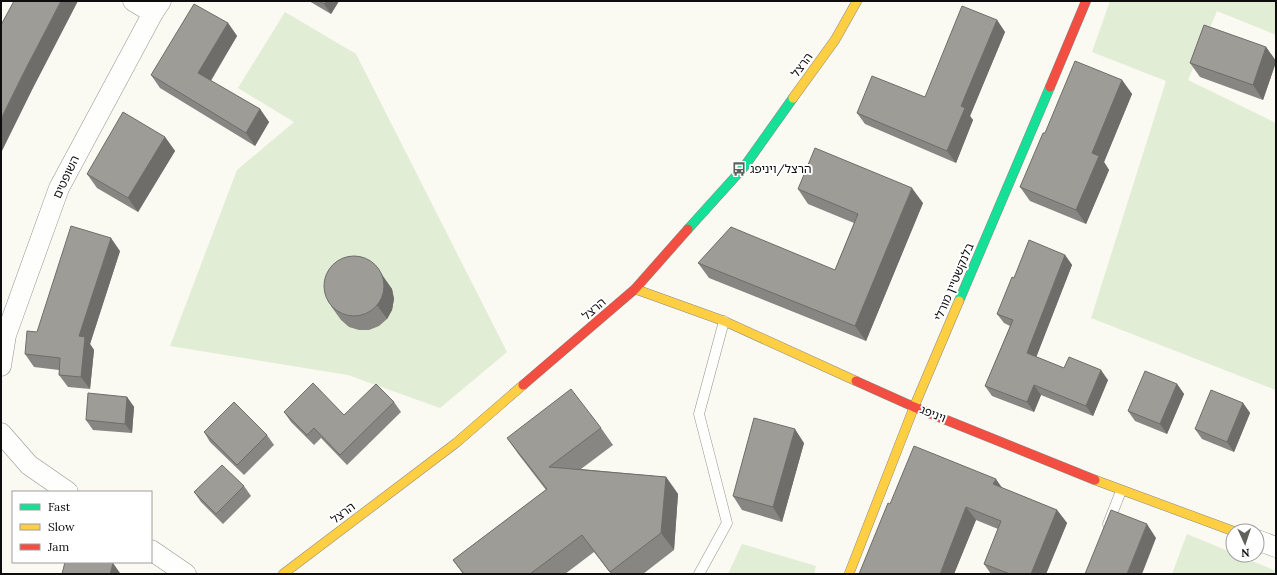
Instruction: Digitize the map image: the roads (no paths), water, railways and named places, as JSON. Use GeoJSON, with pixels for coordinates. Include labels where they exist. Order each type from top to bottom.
{"type":"FeatureCollection","features":[{"type":"Feature","properties":{"kind":"street"},"geometry":{"type":"LineString","coordinates":[[133,1],[157,7]]}},
{"type":"Feature","properties":{"kind":"street","name":"הרצל"},"geometry":{"type":"LineString","coordinates":[[283,574],[456,442],[636,289],[744,167],[835,40],[857,1]]}},
{"type":"Feature","properties":{"kind":"street","name":"בלנקשטיין מורלי"},"geometry":{"type":"LineString","coordinates":[[849,574],[914,407],[1086,1]]}},
{"type":"Feature","properties":{"kind":"street","name":"השופטים"},"geometry":{"type":"LineString","coordinates":[[1,366],[6,335],[59,188],[157,7]]}},
{"type":"Feature","properties":{"kind":"street","name":"ויניפג"},"geometry":{"type":"LineString","coordinates":[[636,289],[724,321],[914,407],[1121,490],[1225,529]]}},
{"type":"Feature","properties":{"kind":"street"},"geometry":{"type":"LineString","coordinates":[[1,433],[29,465],[67,491]]}},
{"type":"Feature","properties":{"kind":"street"},"geometry":{"type":"LineString","coordinates":[[1265,543],[1276,547]]}},
{"type":"Feature","properties":{"kind":"street"},"geometry":{"type":"LineString","coordinates":[[152,551],[186,574]]}},
{"type":"Feature","properties":{"kind":"lane"},"geometry":{"type":"LineString","coordinates":[[698,574],[727,523],[699,414],[724,321]]}},
{"type":"Feature","properties":{"kind":"lane"},"geometry":{"type":"LineString","coordinates":[[1105,532],[1121,490]]}},
{"type":"Feature","properties":{"kind":"place","name":"הרצל/ויניפג"},"geometry":{"type":"Point","coordinates":[739,169]}}]}
